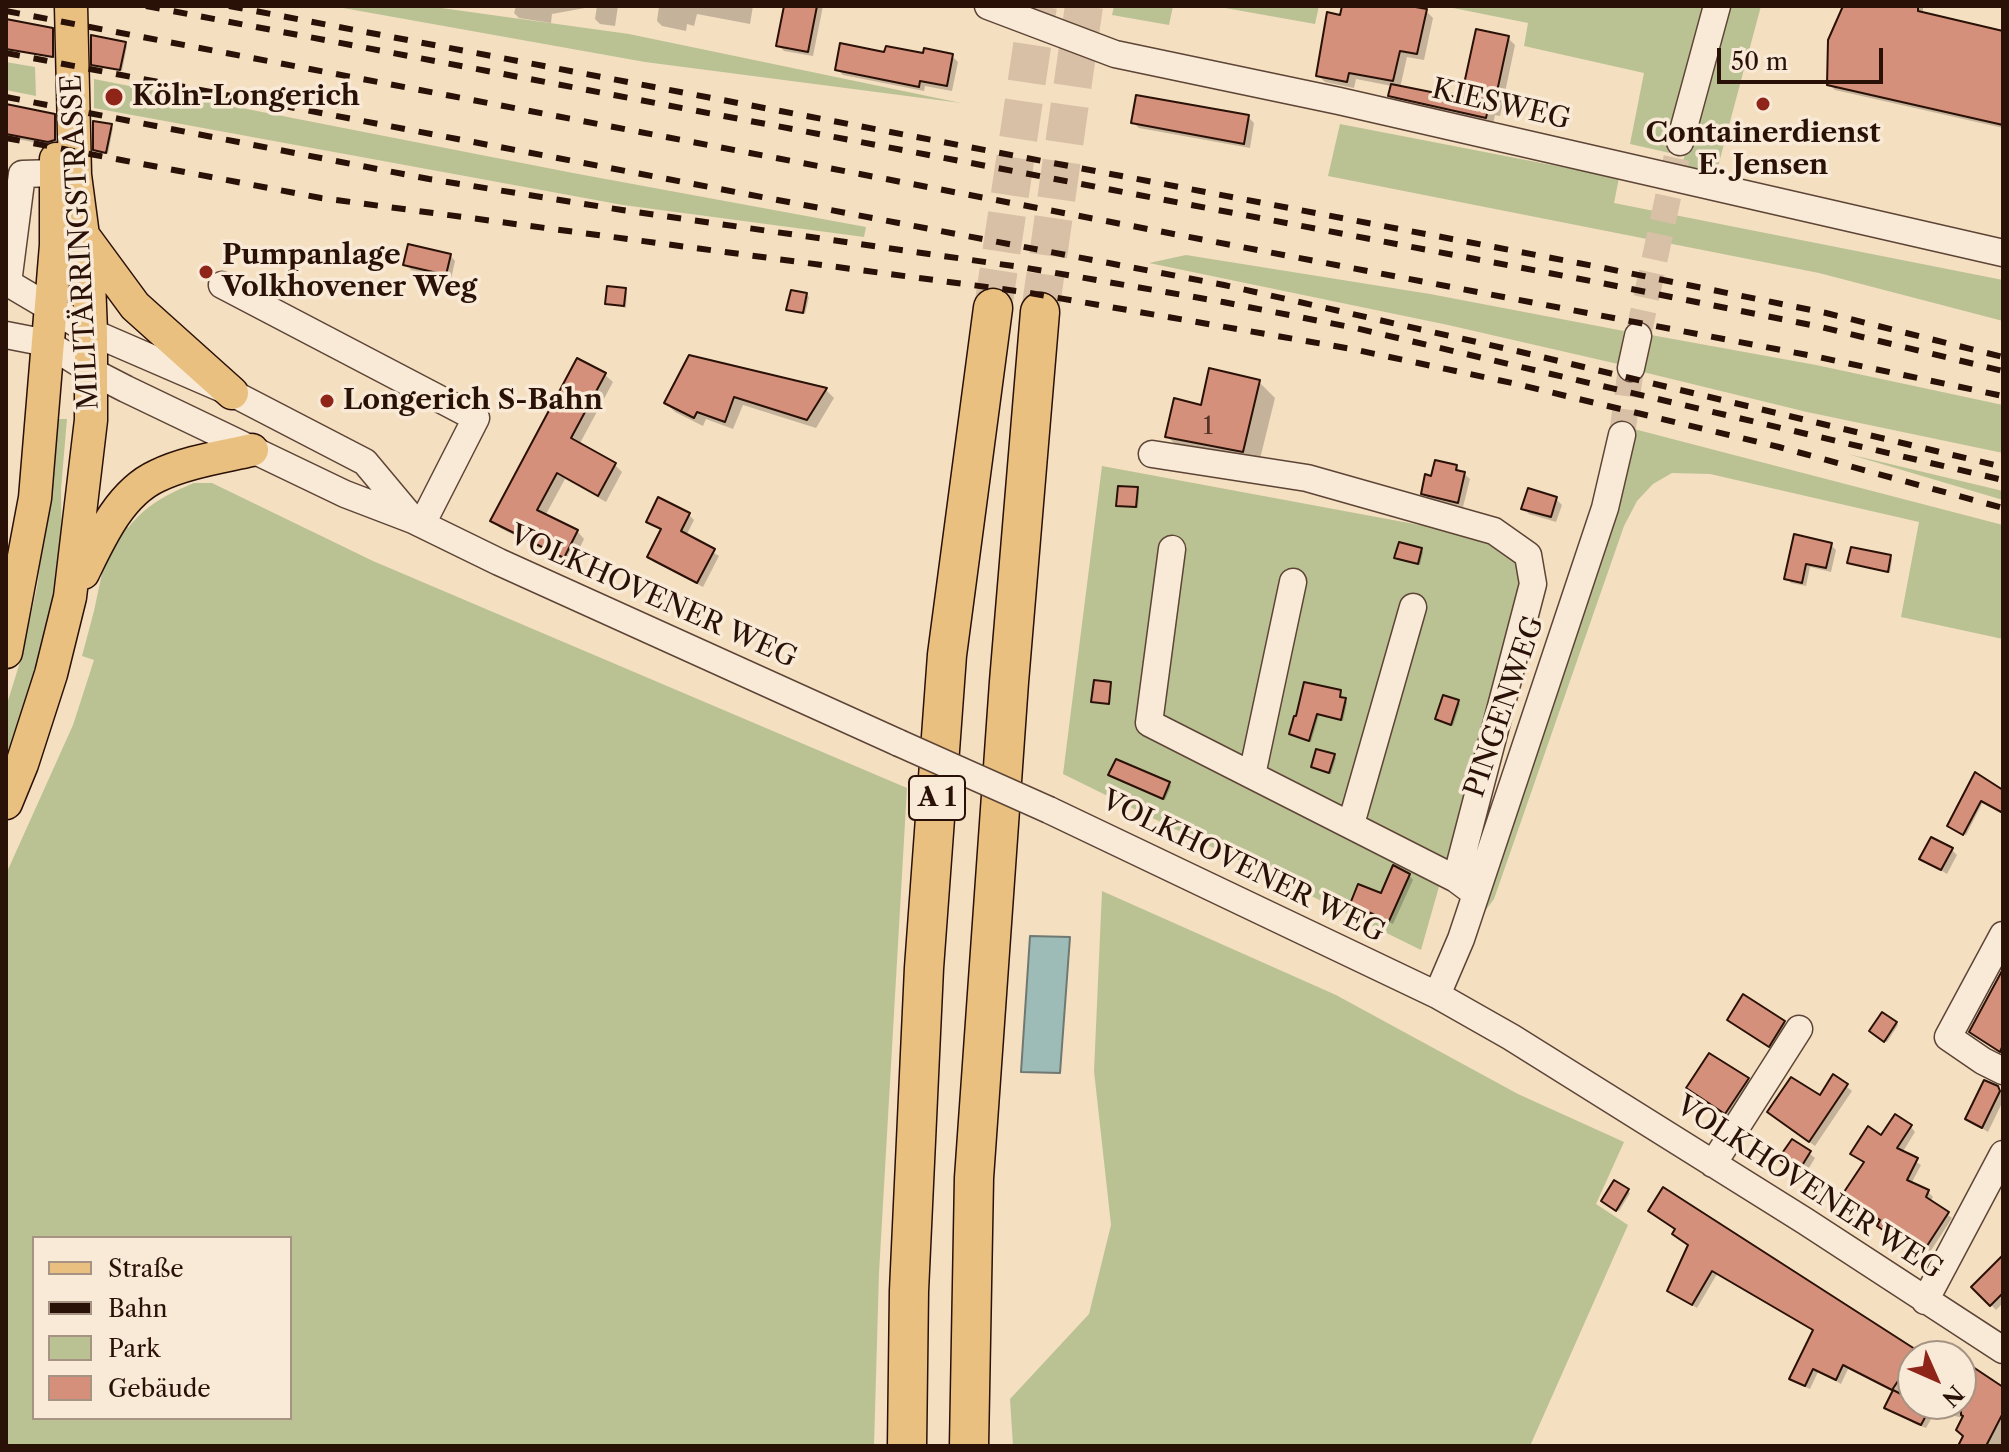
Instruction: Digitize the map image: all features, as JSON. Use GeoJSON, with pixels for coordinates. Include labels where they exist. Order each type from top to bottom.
{"type":"FeatureCollection","features":[{"type":"Feature","properties":{"kind":"highway","name":"A 1"},"geometry":{"type":"LineString","coordinates":[[907,1446],[909,1291],[922,1014],[947,655],[993,308]]}},
{"type":"Feature","properties":{"kind":"highway","name":"A 1"},"geometry":{"type":"LineString","coordinates":[[969,1446],[974,1178],[1008,697],[1040,312]]}},
{"type":"Feature","properties":{"kind":"main road","name":"MILITÄRRINGSTRASSE"},"geometry":{"type":"LineString","coordinates":[[6,652],[35,498],[56,245],[45,173],[54,6]]}},
{"type":"Feature","properties":{"kind":"main road","name":"MILITÄRRINGSTRASSE"},"geometry":{"type":"LineString","coordinates":[[6,803],[51,674],[70,597],[81,522],[93,372],[83,236],[75,175],[71,6]]}},
{"type":"Feature","properties":{"kind":"main road"},"geometry":{"type":"LineString","coordinates":[[83,236],[135,306],[232,393]]}},
{"type":"Feature","properties":{"kind":"main road"},"geometry":{"type":"LineString","coordinates":[[70,597],[110,520],[130,497],[154,477],[252,450]]}},
{"type":"Feature","properties":{"kind":"street","name":"KIESWEG"},"geometry":{"type":"LineString","coordinates":[[988,6],[1115,54],[1339,101],[2003,253]]}},
{"type":"Feature","properties":{"kind":"street"},"geometry":{"type":"LineString","coordinates":[[1680,142],[1717,6]]}},
{"type":"Feature","properties":{"kind":"street"},"geometry":{"type":"LineString","coordinates":[[12,285],[22,174],[45,173]]}},
{"type":"Feature","properties":{"kind":"street","name":"VOLKHOVENER WEG"},"geometry":{"type":"LineString","coordinates":[[12,285],[91,332],[232,393],[365,462],[418,522]]}},
{"type":"Feature","properties":{"kind":"street"},"geometry":{"type":"LineString","coordinates":[[222,285],[476,418],[418,522]]}},
{"type":"Feature","properties":{"kind":"street"},"geometry":{"type":"LineString","coordinates":[[6,335],[47,343],[91,332]]}},
{"type":"Feature","properties":{"kind":"street"},"geometry":{"type":"LineString","coordinates":[[1631,368],[1638,336]]}},
{"type":"Feature","properties":{"kind":"street","name":"VOLKHOVENER WEG"},"geometry":{"type":"LineString","coordinates":[[47,343],[93,372],[345,494],[418,522],[499,562],[1049,810],[1437,995],[1511,1037],[2003,1350]]}},
{"type":"Feature","properties":{"kind":"street","name":"PINGENWEG"},"geometry":{"type":"LineString","coordinates":[[1437,995],[1461,939],[1466,886],[1605,508],[1622,435]]}},
{"type":"Feature","properties":{"kind":"street"},"geometry":{"type":"LineString","coordinates":[[1152,454],[1307,478],[1494,531],[1528,555],[1533,584],[1466,886],[1351,824],[1149,723],[1172,549]]}},
{"type":"Feature","properties":{"kind":"street"},"geometry":{"type":"LineString","coordinates":[[1252,775],[1293,582]]}},
{"type":"Feature","properties":{"kind":"street"},"geometry":{"type":"LineString","coordinates":[[1351,824],[1413,607]]}},
{"type":"Feature","properties":{"kind":"street"},"geometry":{"type":"LineString","coordinates":[[2003,935],[1948,1037],[2003,1071]]}},
{"type":"Feature","properties":{"kind":"street"},"geometry":{"type":"LineString","coordinates":[[1713,1164],[1799,1029]]}},
{"type":"Feature","properties":{"kind":"street"},"geometry":{"type":"LineString","coordinates":[[1925,1301],[2003,1154]]}},
{"type":"Feature","properties":{"kind":"green space"},"geometry":{"type":"Polygon","coordinates":[[[332,6],[427,6],[629,34],[961,103],[645,62],[332,6]]]}},
{"type":"Feature","properties":{"kind":"green space"},"geometry":{"type":"Polygon","coordinates":[[[1114,6],[1173,6],[1169,25],[1112,15],[1114,6]]]}},
{"type":"Feature","properties":{"kind":"green space"},"geometry":{"type":"Polygon","coordinates":[[[1214,6],[1319,6],[1315,24],[1214,6]]]}},
{"type":"Feature","properties":{"kind":"green space"},"geometry":{"type":"Polygon","coordinates":[[[1443,6],[1707,6],[1670,153],[1630,144],[1644,73],[1524,46],[1528,23],[1443,6]]]}},
{"type":"Feature","properties":{"kind":"green space"},"geometry":{"type":"Polygon","coordinates":[[[1725,6],[1761,6],[1716,174],[1682,165],[1725,6]]]}},
{"type":"Feature","properties":{"kind":"green space"},"geometry":{"type":"Polygon","coordinates":[[[6,62],[35,67],[36,96],[6,90],[6,62]]]}},
{"type":"Feature","properties":{"kind":"green space"},"geometry":{"type":"Polygon","coordinates":[[[94,79],[866,227],[864,237],[623,205],[94,108],[94,79]]]}},
{"type":"Feature","properties":{"kind":"green space"},"geometry":{"type":"Polygon","coordinates":[[[1340,124],[1619,178],[1614,203],[2003,280],[2003,321],[1819,273],[1328,176],[1340,124]]]}},
{"type":"Feature","properties":{"kind":"green space"},"geometry":{"type":"Polygon","coordinates":[[[1186,255],[1430,294],[1624,331],[1618,364],[1149,263],[1186,255]]]}},
{"type":"Feature","properties":{"kind":"green space"},"geometry":{"type":"Polygon","coordinates":[[[1651,335],[1816,365],[2003,405],[2003,453],[1807,412],[1643,372],[1651,335]]]}},
{"type":"Feature","properties":{"kind":"green space"},"geometry":{"type":"Polygon","coordinates":[[[55,419],[67,419],[61,489],[62,563],[38,670],[6,762],[6,707],[37,587],[52,475],[55,419]]]}},
{"type":"Feature","properties":{"kind":"green space"},"geometry":{"type":"Polygon","coordinates":[[[1634,429],[2003,525],[2003,639],[1901,617],[1919,522],[1710,474],[1672,473],[1653,484],[1637,501],[1624,526],[1494,899],[1476,923],[1615,506],[1634,429]]]}},
{"type":"Feature","properties":{"kind":"green space"},"geometry":{"type":"Polygon","coordinates":[[[1848,454],[2003,491],[2003,500],[1848,454]]]}},
{"type":"Feature","properties":{"kind":"green space"},"geometry":{"type":"Polygon","coordinates":[[[1102,466],[1495,539],[1518,558],[1526,581],[1421,950],[1063,774],[1102,466]]]}},
{"type":"Feature","properties":{"kind":"green space"},"geometry":{"type":"Polygon","coordinates":[[[194,483],[212,483],[373,561],[907,788],[879,1273],[874,1446],[6,1446],[6,874],[73,725],[94,660],[82,656],[105,559],[125,523],[128,528],[166,496],[194,483]]]}},
{"type":"Feature","properties":{"kind":"green space"},"geometry":{"type":"Polygon","coordinates":[[[1102,891],[1336,995],[1518,1094],[1624,1142],[1596,1204],[1628,1225],[1530,1446],[1013,1446],[1010,1399],[1089,1314],[1111,1225],[1094,1071],[1102,891]]]}},
{"type":"Feature","properties":{"kind":"water"},"geometry":{"type":"Polygon","coordinates":[[[1030,936],[1070,937],[1060,1073],[1021,1072],[1030,936]]]}},
{"type":"Feature","properties":{"kind":"building"},"geometry":{"type":"Polygon","coordinates":[[[784,6],[817,6],[808,52],[776,46],[784,6]]]}},
{"type":"Feature","properties":{"kind":"building"},"geometry":{"type":"Polygon","coordinates":[[[1342,6],[1427,9],[1417,54],[1400,51],[1393,81],[1349,73],[1347,82],[1316,76],[1327,12],[1340,15],[1342,6]]]}},
{"type":"Feature","properties":{"kind":"building"},"geometry":{"type":"Polygon","coordinates":[[[1843,6],[1918,6],[1918,11],[2003,31],[2003,125],[1827,85],[1828,40],[1843,6]]]}},
{"type":"Feature","properties":{"kind":"building"},"geometry":{"type":"Polygon","coordinates":[[[6,19],[53,28],[53,57],[6,49],[6,19]]]}},
{"type":"Feature","properties":{"kind":"building"},"geometry":{"type":"Polygon","coordinates":[[[1476,29],[1509,36],[1493,110],[1488,109],[1486,118],[1388,96],[1391,84],[1461,98],[1476,29]]]}},
{"type":"Feature","properties":{"kind":"building"},"geometry":{"type":"Polygon","coordinates":[[[91,35],[126,42],[120,70],[91,65],[91,35]]]}},
{"type":"Feature","properties":{"kind":"building"},"geometry":{"type":"Polygon","coordinates":[[[840,43],[884,52],[886,46],[923,53],[924,48],[953,54],[947,86],[920,81],[919,87],[835,70],[840,43]]]}},
{"type":"Feature","properties":{"kind":"building"},"geometry":{"type":"Polygon","coordinates":[[[1136,95],[1249,115],[1244,144],[1131,123],[1136,95]]]}},
{"type":"Feature","properties":{"kind":"building"},"geometry":{"type":"Polygon","coordinates":[[[6,104],[55,114],[55,140],[48,142],[6,134],[6,104]]]}},
{"type":"Feature","properties":{"kind":"building"},"geometry":{"type":"Polygon","coordinates":[[[93,121],[112,124],[106,153],[93,150],[93,121]]]}},
{"type":"Feature","properties":{"kind":"building"},"geometry":{"type":"Polygon","coordinates":[[[408,244],[451,254],[446,275],[403,265],[408,244]]]}},
{"type":"Feature","properties":{"kind":"building"},"geometry":{"type":"Polygon","coordinates":[[[607,286],[626,288],[624,306],[605,304],[607,286]]]}},
{"type":"Feature","properties":{"kind":"building"},"geometry":{"type":"Polygon","coordinates":[[[791,290],[807,293],[803,313],[786,310],[791,290]]]}},
{"type":"Feature","properties":{"kind":"building"},"geometry":{"type":"Polygon","coordinates":[[[689,355],[827,388],[807,420],[734,397],[725,422],[697,412],[694,418],[664,403],[689,355]]]}},
{"type":"Feature","properties":{"kind":"building"},"geometry":{"type":"Polygon","coordinates":[[[577,358],[606,373],[571,438],[616,463],[598,496],[557,473],[537,510],[578,530],[564,558],[490,521],[577,358]]]}},
{"type":"Feature","properties":{"kind":"building"},"geometry":{"type":"Polygon","coordinates":[[[1209,368],[1260,380],[1243,452],[1165,437],[1174,398],[1201,405],[1209,368]]]}},
{"type":"Feature","properties":{"kind":"building"},"geometry":{"type":"Polygon","coordinates":[[[1435,460],[1457,465],[1456,470],[1465,472],[1458,503],[1421,494],[1425,474],[1431,476],[1435,460]]]}},
{"type":"Feature","properties":{"kind":"building"},"geometry":{"type":"Polygon","coordinates":[[[1118,486],[1138,487],[1136,507],[1116,506],[1118,486]]]}},
{"type":"Feature","properties":{"kind":"building"},"geometry":{"type":"Polygon","coordinates":[[[1528,488],[1557,497],[1551,517],[1521,509],[1528,488]]]}},
{"type":"Feature","properties":{"kind":"building"},"geometry":{"type":"Polygon","coordinates":[[[658,497],[690,513],[681,531],[715,549],[697,583],[647,557],[661,529],[646,522],[658,497]]]}},
{"type":"Feature","properties":{"kind":"building"},"geometry":{"type":"Polygon","coordinates":[[[1794,534],[1832,543],[1826,568],[1806,564],[1802,583],[1784,579],[1794,534]]]}},
{"type":"Feature","properties":{"kind":"building"},"geometry":{"type":"Polygon","coordinates":[[[1399,542],[1422,548],[1418,564],[1394,558],[1399,542]]]}},
{"type":"Feature","properties":{"kind":"building"},"geometry":{"type":"Polygon","coordinates":[[[1851,547],[1891,555],[1888,572],[1847,563],[1851,547]]]}},
{"type":"Feature","properties":{"kind":"building"},"geometry":{"type":"Polygon","coordinates":[[[1094,680],[1111,682],[1109,704],[1091,702],[1094,680]]]}},
{"type":"Feature","properties":{"kind":"building"},"geometry":{"type":"Polygon","coordinates":[[[1304,682],[1341,690],[1340,697],[1346,698],[1341,720],[1317,714],[1309,741],[1289,734],[1304,682]]]}},
{"type":"Feature","properties":{"kind":"building"},"geometry":{"type":"Polygon","coordinates":[[[1443,695],[1459,700],[1451,725],[1435,719],[1443,695]]]}},
{"type":"Feature","properties":{"kind":"building"},"geometry":{"type":"Polygon","coordinates":[[[1316,749],[1335,754],[1329,773],[1311,767],[1316,749]]]}},
{"type":"Feature","properties":{"kind":"building"},"geometry":{"type":"Polygon","coordinates":[[[1116,759],[1170,782],[1163,799],[1108,775],[1116,759]]]}},
{"type":"Feature","properties":{"kind":"building"},"geometry":{"type":"Polygon","coordinates":[[[1975,772],[2003,790],[2003,813],[1981,801],[1963,835],[1947,826],[1975,772]]]}},
{"type":"Feature","properties":{"kind":"building"},"geometry":{"type":"Polygon","coordinates":[[[1931,837],[1953,848],[1941,870],[1919,859],[1931,837]]]}},
{"type":"Feature","properties":{"kind":"building"},"geometry":{"type":"Polygon","coordinates":[[[1393,865],[1410,874],[1389,921],[1350,904],[1358,884],[1381,893],[1393,865]]]}},
{"type":"Feature","properties":{"kind":"building"},"geometry":{"type":"Polygon","coordinates":[[[2003,969],[2003,1045],[2000,1052],[1969,1032],[2003,969]]]}},
{"type":"Feature","properties":{"kind":"building"},"geometry":{"type":"Polygon","coordinates":[[[1743,994],[1785,1021],[1769,1047],[1727,1020],[1743,994]]]}},
{"type":"Feature","properties":{"kind":"building"},"geometry":{"type":"Polygon","coordinates":[[[1882,1012],[1897,1022],[1884,1042],[1869,1031],[1882,1012]]]}},
{"type":"Feature","properties":{"kind":"building"},"geometry":{"type":"Polygon","coordinates":[[[1709,1053],[1749,1078],[1725,1114],[1686,1088],[1709,1053]]]}},
{"type":"Feature","properties":{"kind":"building"},"geometry":{"type":"Polygon","coordinates":[[[1833,1074],[1848,1084],[1809,1142],[1767,1112],[1791,1077],[1820,1095],[1833,1074]]]}},
{"type":"Feature","properties":{"kind":"building"},"geometry":{"type":"Polygon","coordinates":[[[1984,1080],[1998,1086],[2000,1091],[1982,1128],[1965,1119],[1984,1080]]]}},
{"type":"Feature","properties":{"kind":"building"},"geometry":{"type":"Polygon","coordinates":[[[1895,1114],[1912,1125],[1897,1148],[1918,1158],[1907,1180],[1929,1190],[1926,1197],[1949,1212],[1925,1249],[1902,1234],[1898,1240],[1877,1226],[1880,1220],[1842,1195],[1864,1162],[1850,1154],[1868,1126],[1881,1135],[1895,1114]]]}},
{"type":"Feature","properties":{"kind":"building"},"geometry":{"type":"Polygon","coordinates":[[[1792,1139],[1811,1151],[1798,1172],[1778,1159],[1792,1139]]]}},
{"type":"Feature","properties":{"kind":"building"},"geometry":{"type":"Polygon","coordinates":[[[1614,1180],[1629,1189],[1616,1211],[1601,1201],[1614,1180]]]}},
{"type":"Feature","properties":{"kind":"building"},"geometry":{"type":"Polygon","coordinates":[[[1663,1187],[1901,1340],[1897,1340],[1897,1382],[1892,1390],[1843,1365],[1836,1380],[1813,1369],[1805,1386],[1789,1379],[1813,1330],[1712,1271],[1692,1305],[1667,1291],[1688,1245],[1672,1234],[1675,1229],[1648,1211],[1663,1187]]]}},
{"type":"Feature","properties":{"kind":"building"},"geometry":{"type":"Polygon","coordinates":[[[2003,1255],[2003,1293],[1990,1306],[1971,1287],[2003,1255]]]}},
{"type":"Feature","properties":{"kind":"building"},"geometry":{"type":"Polygon","coordinates":[[[1977,1370],[2003,1387],[2003,1413],[1986,1446],[1958,1446],[1963,1436],[1956,1430],[1961,1420],[1977,1420],[1977,1370]]]}},
{"type":"Feature","properties":{"kind":"building"},"geometry":{"type":"Polygon","coordinates":[[[1893,1390],[1897,1392],[1897,1414],[1884,1408],[1893,1390]]]}},
{"type":"Feature","properties":{"kind":"tunnel"},"geometry":{"type":"LineString","coordinates":[[993,308],[1038,6]]}},
{"type":"Feature","properties":{"kind":"tunnel"},"geometry":{"type":"LineString","coordinates":[[1040,312],[1084,6]]}},
{"type":"Feature","properties":{"kind":"tunnel"},"geometry":{"type":"LineString","coordinates":[[1638,336],[1680,142]]}},
{"type":"Feature","properties":{"kind":"tunnel"},"geometry":{"type":"LineString","coordinates":[[1622,435],[1631,368]]}},
{"type":"Feature","properties":{"kind":"railway"},"geometry":{"type":"LineString","coordinates":[[146,6],[1596,282],[1821,327],[2003,371]]}},
{"type":"Feature","properties":{"kind":"railway"},"geometry":{"type":"LineString","coordinates":[[229,6],[1599,267],[1826,313],[2003,357]]}},
{"type":"Feature","properties":{"kind":"railway"},"geometry":{"type":"LineString","coordinates":[[6,11],[1818,357],[2003,396]]}},
{"type":"Feature","properties":{"kind":"railway"},"geometry":{"type":"LineString","coordinates":[[6,53],[1224,285],[2003,467]]}},
{"type":"Feature","properties":{"kind":"railway"},"geometry":{"type":"LineString","coordinates":[[6,97],[429,179],[1027,268],[1223,302],[1355,328],[2003,480]]}},
{"type":"Feature","properties":{"kind":"railway"},"geometry":{"type":"LineString","coordinates":[[6,138],[321,198],[1024,292],[1352,349],[1512,383],[1779,447],[2003,508]]}},
{"type":"Feature","properties":{"kind":"place","name":"Köln-Longerich"},"geometry":{"type":"Point","coordinates":[114,97]}},
{"type":"Feature","properties":{"kind":"place","name":"Containerdienst E. Jensen"},"geometry":{"type":"Point","coordinates":[1763,104]}},
{"type":"Feature","properties":{"kind":"place","name":"Pumpanlage Volkhovener Weg"},"geometry":{"type":"Point","coordinates":[206,272]}},
{"type":"Feature","properties":{"kind":"place","name":"Longerich S-Bahn"},"geometry":{"type":"Point","coordinates":[327,401]}}]}
